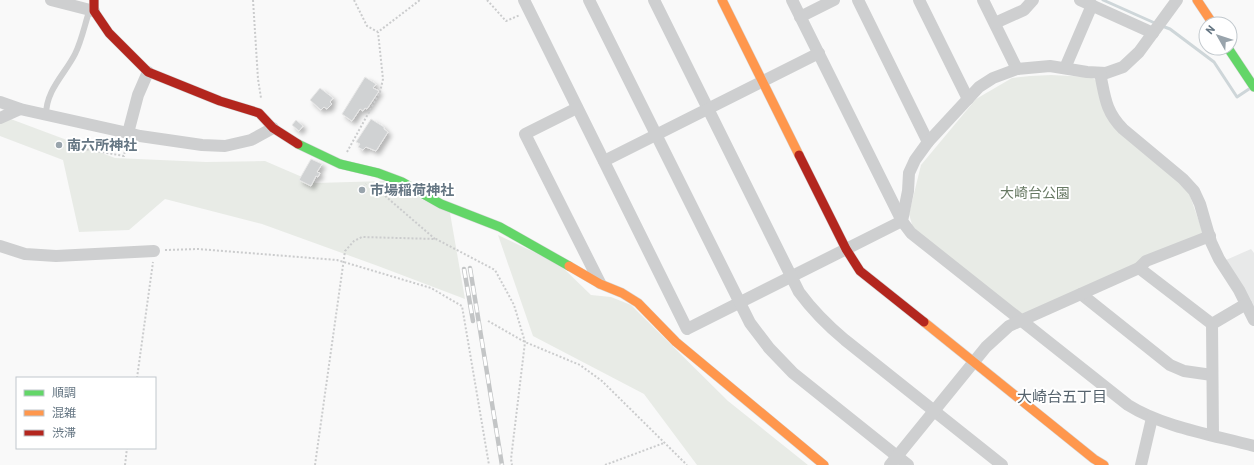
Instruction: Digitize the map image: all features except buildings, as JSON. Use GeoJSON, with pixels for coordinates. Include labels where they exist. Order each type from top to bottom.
{"type":"FeatureCollection","features":[{"type":"Feature","properties":{"kind":"street"},"geometry":{"type":"LineString","coordinates":[[51,0],[94,6],[109,33],[148,72],[220,101],[259,113],[273,128],[300,145],[340,164],[378,173],[402,182],[441,204],[500,227],[600,284],[622,293],[638,302],[676,342],[824,465]]}},
{"type":"Feature","properties":{"kind":"street"},"geometry":{"type":"LineString","coordinates":[[589,0],[750,323],[786,366],[894,460],[908,465]]}},
{"type":"Feature","properties":{"kind":"street"},"geometry":{"type":"LineString","coordinates":[[654,0],[799,292],[810,308],[824,324],[1002,465]]}},
{"type":"Feature","properties":{"kind":"street"},"geometry":{"type":"LineString","coordinates":[[722,0],[846,249],[860,271],[1088,454],[1104,465]]}},
{"type":"Feature","properties":{"kind":"street"},"geometry":{"type":"LineString","coordinates":[[792,0],[902,221],[911,233],[1128,405],[1142,414],[1254,446]]}},
{"type":"Feature","properties":{"kind":"street"},"geometry":{"type":"LineString","coordinates":[[800,17],[834,0]]}},
{"type":"Feature","properties":{"kind":"street"},"geometry":{"type":"LineString","coordinates":[[858,0],[928,142]]}},
{"type":"Feature","properties":{"kind":"street"},"geometry":{"type":"LineString","coordinates":[[918,0],[968,99]]}},
{"type":"Feature","properties":{"kind":"street"},"geometry":{"type":"LineString","coordinates":[[983,0],[1017,68]]}},
{"type":"Feature","properties":{"kind":"street"},"geometry":{"type":"LineString","coordinates":[[995,23],[1024,10],[1033,0]]}},
{"type":"Feature","properties":{"kind":"street"},"geometry":{"type":"LineString","coordinates":[[1080,0],[1153,32]]}},
{"type":"Feature","properties":{"kind":"street"},"geometry":{"type":"LineString","coordinates":[[902,221],[908,191],[909,173],[915,160],[928,142],[980,87],[993,78],[1017,68],[1050,66],[1106,73],[1122,67],[1139,52],[1177,0]]}},
{"type":"Feature","properties":{"kind":"street"},"geometry":{"type":"LineString","coordinates":[[1197,0],[1208,16]]}},
{"type":"Feature","properties":{"kind":"street"},"geometry":{"type":"LineString","coordinates":[[526,5],[687,329],[902,221]]}},
{"type":"Feature","properties":{"kind":"street"},"geometry":{"type":"LineString","coordinates":[[1064,68],[1092,6]]}},
{"type":"Feature","properties":{"kind":"street"},"geometry":{"type":"LineString","coordinates":[[604,161],[818,53]]}},
{"type":"Feature","properties":{"kind":"street"},"geometry":{"type":"LineString","coordinates":[[1233,56],[1254,87]]}},
{"type":"Feature","properties":{"kind":"street"},"geometry":{"type":"LineString","coordinates":[[128,133],[138,95],[148,72]]}},
{"type":"Feature","properties":{"kind":"street"},"geometry":{"type":"LineString","coordinates":[[1100,72],[1107,105],[1114,120],[1122,129],[1183,179],[1194,192],[1200,204],[1219,259],[1239,290],[1254,320]]}},
{"type":"Feature","properties":{"kind":"street"},"geometry":{"type":"LineString","coordinates":[[0,102],[20,109],[140,136],[195,144],[225,146],[251,140],[273,128]]}},
{"type":"Feature","properties":{"kind":"street"},"geometry":{"type":"LineString","coordinates":[[577,108],[525,134],[600,284]]}},
{"type":"Feature","properties":{"kind":"street"},"geometry":{"type":"LineString","coordinates":[[0,118],[20,109]]}},
{"type":"Feature","properties":{"kind":"street"},"geometry":{"type":"LineString","coordinates":[[894,460],[973,362],[996,337],[1009,326],[1139,268],[1146,261],[1210,236]]}},
{"type":"Feature","properties":{"kind":"street"},"geometry":{"type":"LineString","coordinates":[[0,246],[25,254],[56,256],[154,251]]}},
{"type":"Feature","properties":{"kind":"street"},"geometry":{"type":"LineString","coordinates":[[1139,268],[1212,324]]}},
{"type":"Feature","properties":{"kind":"street"},"geometry":{"type":"LineString","coordinates":[[1081,294],[1170,365],[1184,371],[1212,375]]}},
{"type":"Feature","properties":{"kind":"street"},"geometry":{"type":"LineString","coordinates":[[1212,324],[1246,304]]}},
{"type":"Feature","properties":{"kind":"street"},"geometry":{"type":"LineString","coordinates":[[1212,324],[1213,435]]}},
{"type":"Feature","properties":{"kind":"street"},"geometry":{"type":"LineString","coordinates":[[1141,465],[1152,418]]}},
{"type":"Feature","properties":{"kind":"lane"},"geometry":{"type":"LineString","coordinates":[[46,115],[46,107],[54,88],[61,74],[76,53],[88,15],[94,6]]}},
{"type":"Feature","properties":{"kind":"path"},"geometry":{"type":"LineString","coordinates":[[253,0],[258,79],[262,106],[259,113]]}},
{"type":"Feature","properties":{"kind":"path"},"geometry":{"type":"LineString","coordinates":[[354,0],[367,26],[378,32]]}},
{"type":"Feature","properties":{"kind":"path"},"geometry":{"type":"LineString","coordinates":[[378,32],[420,0]]}},
{"type":"Feature","properties":{"kind":"path"},"geometry":{"type":"LineString","coordinates":[[487,0],[506,21],[526,5]]}},
{"type":"Feature","properties":{"kind":"path"},"geometry":{"type":"LineString","coordinates":[[340,164],[380,92],[383,79],[378,32]]}},
{"type":"Feature","properties":{"kind":"path"},"geometry":{"type":"LineString","coordinates":[[67,146],[124,156],[128,133]]}},
{"type":"Feature","properties":{"kind":"path"},"geometry":{"type":"LineString","coordinates":[[374,186],[436,239],[495,270],[514,305],[525,342],[511,459],[512,465]]}},
{"type":"Feature","properties":{"kind":"path"},"geometry":{"type":"LineString","coordinates":[[315,465],[345,251],[354,241],[362,237],[436,239]]}},
{"type":"Feature","properties":{"kind":"path"},"geometry":{"type":"LineString","coordinates":[[137,377],[154,251],[198,249],[337,260],[431,288],[462,306],[489,465]]}},
{"type":"Feature","properties":{"kind":"path"},"geometry":{"type":"LineString","coordinates":[[488,321],[525,342],[580,365],[602,381],[687,465]]}},
{"type":"Feature","properties":{"kind":"path"},"geometry":{"type":"LineString","coordinates":[[605,465],[664,443]]}},
{"type":"Feature","properties":{"kind":"path"},"geometry":{"type":"LineString","coordinates":[[125,465],[127,449]]}},
{"type":"Feature","properties":{"kind":"shaded area"},"geometry":{"type":"Polygon","coordinates":[[[1251,249],[1254,253],[1254,309],[1226,260],[1251,249]]]}},
{"type":"Feature","properties":{"kind":"green space","name":"大崎台公園"},"geometry":{"type":"Polygon","coordinates":[[[1051,75],[1090,77],[1096,80],[1104,104],[1188,190],[1203,233],[1026,314],[1019,314],[913,228],[909,214],[921,165],[976,99],[1012,78],[1051,75]]]}},
{"type":"Feature","properties":{"kind":"green space"},"geometry":{"type":"Polygon","coordinates":[[[0,115],[115,158],[206,162],[265,161],[316,183],[385,181],[450,213],[465,299],[262,224],[165,199],[129,230],[79,232],[63,160],[0,136],[0,115]]]}},
{"type":"Feature","properties":{"kind":"green space"},"geometry":{"type":"Polygon","coordinates":[[[498,235],[559,264],[591,295],[611,297],[631,305],[728,401],[808,465],[697,465],[644,394],[533,336],[498,235]]]}},
{"type":"Feature","properties":{"kind":"waterway"},"geometry":{"type":"LineString","coordinates":[[1103,0],[1157,24]]}},
{"type":"Feature","properties":{"kind":"waterway"},"geometry":{"type":"LineString","coordinates":[[1162,26],[1170,29],[1214,62],[1237,97],[1249,89]]}},
{"type":"Feature","properties":{"kind":"railway"},"geometry":{"type":"LineString","coordinates":[[470,268],[502,465]]}},
{"type":"Feature","properties":{"kind":"railway"},"geometry":{"type":"LineString","coordinates":[[464,269],[473,321]]}},
{"type":"Feature","properties":{"kind":"traffic: fast"},"geometry":{"type":"LineString","coordinates":[[1233,56],[1254,87]]}},
{"type":"Feature","properties":{"kind":"traffic: fast"},"geometry":{"type":"LineString","coordinates":[[298,144],[340,164],[378,173],[402,182],[441,204],[500,227],[569,266]]}},
{"type":"Feature","properties":{"kind":"traffic: slow"},"geometry":{"type":"LineString","coordinates":[[722,0],[799,155]]}},
{"type":"Feature","properties":{"kind":"traffic: slow"},"geometry":{"type":"LineString","coordinates":[[1197,0],[1208,16]]}},
{"type":"Feature","properties":{"kind":"traffic: slow"},"geometry":{"type":"LineString","coordinates":[[569,266],[600,284],[622,293],[638,303],[676,342],[824,465]]}},
{"type":"Feature","properties":{"kind":"traffic: slow"},"geometry":{"type":"LineString","coordinates":[[924,322],[1094,459],[1104,465]]}},
{"type":"Feature","properties":{"kind":"traffic: jam"},"geometry":{"type":"LineString","coordinates":[[94,0],[94,11],[109,33],[148,72],[220,101],[259,113],[273,128],[298,144]]}},
{"type":"Feature","properties":{"kind":"traffic: jam"},"geometry":{"type":"LineString","coordinates":[[799,155],[846,249],[860,271],[924,322]]}},
{"type":"Feature","properties":{"kind":"place","name":"南六所神社"},"geometry":{"type":"Point","coordinates":[59,145]}},
{"type":"Feature","properties":{"kind":"place","name":"市場稲荷神社"},"geometry":{"type":"Point","coordinates":[362,190]}},
{"type":"Feature","properties":{"kind":"district","name":"大崎台五丁目"},"geometry":{"type":"Point","coordinates":[1062,397]}}]}
